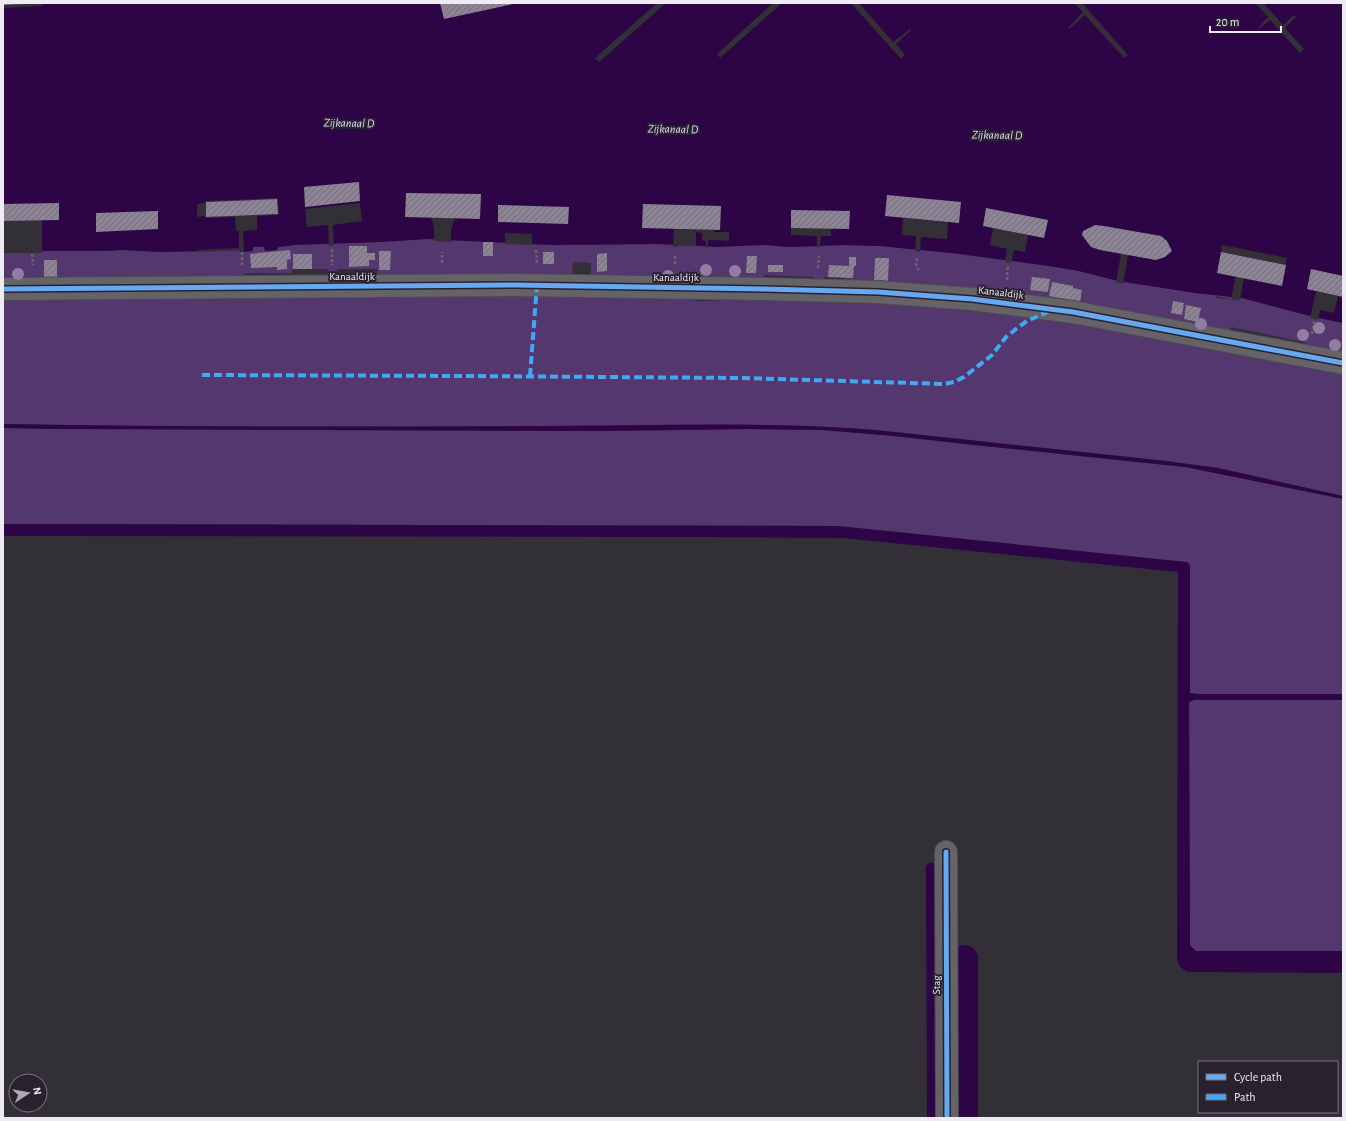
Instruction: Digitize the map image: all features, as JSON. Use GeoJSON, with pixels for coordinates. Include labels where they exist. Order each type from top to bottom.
{"type":"FeatureCollection","features":[{"type":"Feature","properties":{"kind":"street","name":"Kanaaldijk"},"geometry":{"type":"LineString","coordinates":[[3,289],[516,285],[878,292],[972,299],[1073,312],[1343,363]]}},
{"type":"Feature","properties":{"kind":"street","name":"Stag"},"geometry":{"type":"LineString","coordinates":[[946,852],[946,1118]]}},
{"type":"Feature","properties":{"kind":"shaded area"},"geometry":{"type":"Polygon","coordinates":[[[427,239],[552,245],[659,244],[696,246],[765,245],[790,247],[844,245],[880,246],[945,252],[1056,267],[1118,281],[1195,293],[1242,298],[1343,323],[1343,352],[1303,350],[1305,342],[1231,327],[1229,335],[956,292],[956,286],[949,285],[949,291],[843,285],[843,278],[824,277],[823,284],[814,284],[814,277],[764,275],[764,283],[591,281],[591,263],[573,262],[572,281],[377,280],[377,269],[337,269],[336,280],[328,280],[328,269],[292,269],[292,273],[244,273],[244,281],[23,283],[23,278],[7,278],[3,284],[3,251],[121,250],[197,252],[240,250],[242,252],[253,251],[253,247],[265,247],[265,251],[276,250],[279,247],[294,245],[427,239]]]}},
{"type":"Feature","properties":{"kind":"shaded area"},"geometry":{"type":"Polygon","coordinates":[[[216,293],[671,297],[697,301],[713,301],[758,296],[981,305],[1343,369],[1343,496],[1218,468],[1166,461],[876,430],[793,426],[710,425],[340,427],[3,424],[3,296],[216,293]]]}},
{"type":"Feature","properties":{"kind":"shaded area"},"geometry":{"type":"Polygon","coordinates":[[[3,428],[602,431],[749,429],[823,430],[894,436],[1185,467],[1327,495],[1343,499],[1343,694],[1190,693],[1190,568],[1186,562],[838,526],[3,524],[3,428]]]}},
{"type":"Feature","properties":{"kind":"shaded area"},"geometry":{"type":"Polygon","coordinates":[[[1194,700],[1343,700],[1343,951],[1196,951],[1190,945],[1189,702],[1194,700]]]}},
{"type":"Feature","properties":{"kind":"water","name":"Zijkanaal D"},"geometry":{"type":"Polygon","coordinates":[[[3,3],[1343,3],[1343,323],[1242,298],[1195,293],[1118,281],[1056,267],[960,254],[880,246],[844,245],[790,247],[765,245],[717,247],[659,244],[552,245],[427,239],[294,245],[279,247],[276,250],[265,251],[264,247],[253,247],[253,251],[240,252],[239,250],[161,252],[121,250],[3,251],[3,3]]]}},
{"type":"Feature","properties":{"kind":"water"},"geometry":{"type":"Polygon","coordinates":[[[3,424],[337,427],[749,425],[834,427],[876,430],[1166,461],[1218,468],[1343,496],[1343,499],[1185,467],[894,436],[823,430],[749,429],[602,431],[58,429],[3,428],[3,424]]]}},
{"type":"Feature","properties":{"kind":"water"},"geometry":{"type":"Polygon","coordinates":[[[3,524],[838,526],[1189,563],[1190,693],[1343,694],[1343,700],[1194,700],[1189,702],[1190,945],[1196,951],[1343,951],[1343,973],[1188,972],[1178,963],[1178,572],[843,538],[3,536],[3,524]]]}},
{"type":"Feature","properties":{"kind":"water"},"geometry":{"type":"Polygon","coordinates":[[[929,863],[934,863],[937,865],[938,1118],[927,1118],[925,869],[929,863]]]}},
{"type":"Feature","properties":{"kind":"water"},"geometry":{"type":"Polygon","coordinates":[[[966,945],[974,948],[978,955],[978,1118],[953,1118],[955,949],[966,945]]]}},
{"type":"Feature","properties":{"kind":"pier"},"geometry":{"type":"Polygon","coordinates":[[[44,3],[42,6],[3,8],[3,5],[44,3]]]}},
{"type":"Feature","properties":{"kind":"pier"},"geometry":{"type":"Polygon","coordinates":[[[657,3],[666,3],[599,62],[595,58],[657,3]]]}},
{"type":"Feature","properties":{"kind":"pier"},"geometry":{"type":"Polygon","coordinates":[[[773,3],[782,3],[720,58],[717,54],[773,3]]]}},
{"type":"Feature","properties":{"kind":"pier"},"geometry":{"type":"Polygon","coordinates":[[[851,3],[859,3],[893,42],[910,29],[911,30],[896,44],[905,55],[901,59],[851,3]]]}},
{"type":"Feature","properties":{"kind":"pier"},"geometry":{"type":"Polygon","coordinates":[[[1074,3],[1082,3],[1128,55],[1124,58],[1085,15],[1069,29],[1068,28],[1083,12],[1074,3]]]}},
{"type":"Feature","properties":{"kind":"pier"},"geometry":{"type":"Polygon","coordinates":[[[1255,3],[1267,3],[1265,5],[1283,25],[1294,15],[1296,17],[1285,28],[1304,49],[1300,53],[1270,20],[1259,29],[1258,28],[1268,17],[1255,3]]]}},
{"type":"Feature","properties":{"kind":"pier"},"geometry":{"type":"Polygon","coordinates":[[[278,198],[279,215],[257,216],[257,230],[243,231],[244,251],[197,252],[197,250],[239,248],[239,231],[236,231],[235,217],[205,218],[205,216],[197,217],[197,204],[204,203],[205,201],[278,198]],[[277,199],[206,202],[206,217],[277,214],[277,199]]]}},
{"type":"Feature","properties":{"kind":"pier"},"geometry":{"type":"Polygon","coordinates":[[[360,203],[362,221],[333,225],[334,245],[329,246],[328,225],[307,227],[305,209],[360,203]]]}},
{"type":"Feature","properties":{"kind":"pier"},"geometry":{"type":"Polygon","coordinates":[[[431,218],[455,218],[451,230],[451,242],[434,241],[434,230],[431,218]]]}},
{"type":"Feature","properties":{"kind":"pier"},"geometry":{"type":"Polygon","coordinates":[[[903,218],[948,222],[947,239],[921,237],[920,252],[915,251],[916,236],[902,235],[903,218]]]}},
{"type":"Feature","properties":{"kind":"pier"},"geometry":{"type":"Polygon","coordinates":[[[42,220],[42,253],[3,253],[3,221],[42,220]]]}},
{"type":"Feature","properties":{"kind":"pier"},"geometry":{"type":"Polygon","coordinates":[[[791,228],[831,228],[831,236],[821,236],[820,247],[817,248],[817,236],[791,235],[791,228]]]}},
{"type":"Feature","properties":{"kind":"pier"},"geometry":{"type":"Polygon","coordinates":[[[993,228],[1028,235],[1025,252],[1014,250],[1011,263],[1005,262],[1007,249],[990,245],[993,228]]]}},
{"type":"Feature","properties":{"kind":"pier"},"geometry":{"type":"Polygon","coordinates":[[[674,229],[729,232],[729,241],[708,240],[708,248],[706,248],[706,241],[702,240],[702,233],[696,232],[696,246],[679,245],[678,247],[673,247],[674,229]]]}},
{"type":"Feature","properties":{"kind":"pier"},"geometry":{"type":"Polygon","coordinates":[[[505,233],[532,234],[532,245],[505,244],[505,233]]]}},
{"type":"Feature","properties":{"kind":"pier"},"geometry":{"type":"Polygon","coordinates":[[[1222,245],[1287,258],[1286,265],[1221,252],[1222,245]]]}},
{"type":"Feature","properties":{"kind":"pier"},"geometry":{"type":"Polygon","coordinates":[[[1121,254],[1128,255],[1123,284],[1116,282],[1121,254]]]}},
{"type":"Feature","properties":{"kind":"pier"},"geometry":{"type":"Polygon","coordinates":[[[1236,276],[1244,278],[1240,300],[1216,298],[1216,296],[1231,299],[1236,276]]]}},
{"type":"Feature","properties":{"kind":"pier"},"geometry":{"type":"Polygon","coordinates":[[[1316,291],[1338,296],[1334,313],[1320,310],[1318,320],[1310,318],[1316,291]]]}},
{"type":"Feature","properties":{"kind":"building"},"geometry":{"type":"Polygon","coordinates":[[[3,3],[26,3],[26,4],[3,5],[3,3]]]}},
{"type":"Feature","properties":{"kind":"building"},"geometry":{"type":"Polygon","coordinates":[[[440,3],[513,3],[513,4],[444,19],[440,3]]]}},
{"type":"Feature","properties":{"kind":"building"},"geometry":{"type":"Polygon","coordinates":[[[359,182],[360,201],[305,207],[304,187],[359,182]]]}},
{"type":"Feature","properties":{"kind":"building"},"geometry":{"type":"Polygon","coordinates":[[[406,193],[481,194],[480,219],[405,217],[406,193]]]}},
{"type":"Feature","properties":{"kind":"building"},"geometry":{"type":"Polygon","coordinates":[[[887,195],[961,202],[959,223],[885,216],[887,195]]]}},
{"type":"Feature","properties":{"kind":"building"},"geometry":{"type":"Polygon","coordinates":[[[277,199],[278,214],[206,217],[206,202],[277,199]]]}},
{"type":"Feature","properties":{"kind":"building"},"geometry":{"type":"Polygon","coordinates":[[[59,203],[59,220],[3,221],[3,204],[59,203]]]}},
{"type":"Feature","properties":{"kind":"building"},"geometry":{"type":"Polygon","coordinates":[[[643,204],[721,206],[720,230],[642,228],[643,204]]]}},
{"type":"Feature","properties":{"kind":"building"},"geometry":{"type":"Polygon","coordinates":[[[498,205],[569,207],[568,224],[498,222],[498,205]]]}},
{"type":"Feature","properties":{"kind":"building"},"geometry":{"type":"Polygon","coordinates":[[[986,208],[1048,220],[1044,238],[983,226],[986,208]]]}},
{"type":"Feature","properties":{"kind":"building"},"geometry":{"type":"Polygon","coordinates":[[[791,210],[850,211],[849,229],[791,228],[791,210]]]}},
{"type":"Feature","properties":{"kind":"building"},"geometry":{"type":"Polygon","coordinates":[[[158,211],[158,229],[96,232],[96,213],[158,211]]]}},
{"type":"Feature","properties":{"kind":"building"},"geometry":{"type":"Polygon","coordinates":[[[1095,225],[1161,236],[1167,241],[1172,251],[1165,257],[1156,260],[1091,247],[1082,235],[1083,231],[1095,225]]]}},
{"type":"Feature","properties":{"kind":"building"},"geometry":{"type":"Polygon","coordinates":[[[483,242],[493,242],[493,256],[483,256],[483,242]]]}},
{"type":"Feature","properties":{"kind":"building"},"geometry":{"type":"Polygon","coordinates":[[[349,246],[367,246],[367,253],[375,253],[375,260],[369,260],[369,266],[349,267],[349,246]]]}},
{"type":"Feature","properties":{"kind":"building"},"geometry":{"type":"Polygon","coordinates":[[[290,250],[291,259],[287,260],[287,269],[277,270],[277,267],[251,268],[250,254],[290,250]]]}},
{"type":"Feature","properties":{"kind":"building"},"geometry":{"type":"Polygon","coordinates":[[[379,251],[391,251],[390,270],[379,270],[379,251]]]}},
{"type":"Feature","properties":{"kind":"building"},"geometry":{"type":"Polygon","coordinates":[[[543,252],[554,252],[554,264],[543,264],[543,252]]]}},
{"type":"Feature","properties":{"kind":"building"},"geometry":{"type":"Polygon","coordinates":[[[1221,252],[1286,265],[1282,286],[1217,273],[1221,252]]]}},
{"type":"Feature","properties":{"kind":"building"},"geometry":{"type":"Polygon","coordinates":[[[607,253],[607,271],[597,272],[597,254],[607,253]]]}},
{"type":"Feature","properties":{"kind":"building"},"geometry":{"type":"Polygon","coordinates":[[[293,254],[312,254],[312,269],[293,269],[293,254]]]}},
{"type":"Feature","properties":{"kind":"building"},"geometry":{"type":"Polygon","coordinates":[[[747,256],[757,256],[756,273],[746,273],[747,256]]]}},
{"type":"Feature","properties":{"kind":"building"},"geometry":{"type":"Polygon","coordinates":[[[849,257],[856,257],[856,266],[854,266],[853,278],[828,277],[829,265],[849,266],[849,257]]]}},
{"type":"Feature","properties":{"kind":"building"},"geometry":{"type":"Polygon","coordinates":[[[875,258],[889,258],[888,281],[874,280],[875,258]]]}},
{"type":"Feature","properties":{"kind":"building"},"geometry":{"type":"Polygon","coordinates":[[[44,260],[57,260],[57,278],[44,277],[44,260]]]}},
{"type":"Feature","properties":{"kind":"building"},"geometry":{"type":"Polygon","coordinates":[[[768,265],[783,265],[783,272],[768,272],[768,265]]]}},
{"type":"Feature","properties":{"kind":"building"},"geometry":{"type":"Polygon","coordinates":[[[1311,269],[1343,276],[1343,297],[1307,289],[1311,269]]]}},
{"type":"Feature","properties":{"kind":"building"},"geometry":{"type":"Polygon","coordinates":[[[1032,277],[1050,279],[1048,292],[1030,290],[1032,277]]]}},
{"type":"Feature","properties":{"kind":"building"},"geometry":{"type":"Polygon","coordinates":[[[1052,282],[1073,286],[1073,288],[1082,290],[1080,302],[1049,296],[1052,282]]]}},
{"type":"Feature","properties":{"kind":"building"},"geometry":{"type":"Polygon","coordinates":[[[1173,301],[1184,303],[1182,315],[1171,313],[1173,301]]]}},
{"type":"Feature","properties":{"kind":"building"},"geometry":{"type":"Polygon","coordinates":[[[1186,305],[1201,308],[1198,322],[1184,319],[1186,305]]]}},
{"type":"Feature","properties":{"kind":"marked path"},"geometry":{"type":"LineString","coordinates":[[530,376],[537,285]]}},
{"type":"Feature","properties":{"kind":"marked path"},"geometry":{"type":"LineString","coordinates":[[202,375],[742,378],[945,384],[954,382],[964,377],[992,355],[1006,337],[1027,321],[1052,310]]}},
{"type":"Feature","properties":{"kind":"cycle path"},"geometry":{"type":"LineString","coordinates":[[3,289],[516,285],[878,292],[972,299],[1073,312],[1343,363]]}},
{"type":"Feature","properties":{"kind":"cycle path"},"geometry":{"type":"LineString","coordinates":[[946,852],[947,1118]]}}]}
